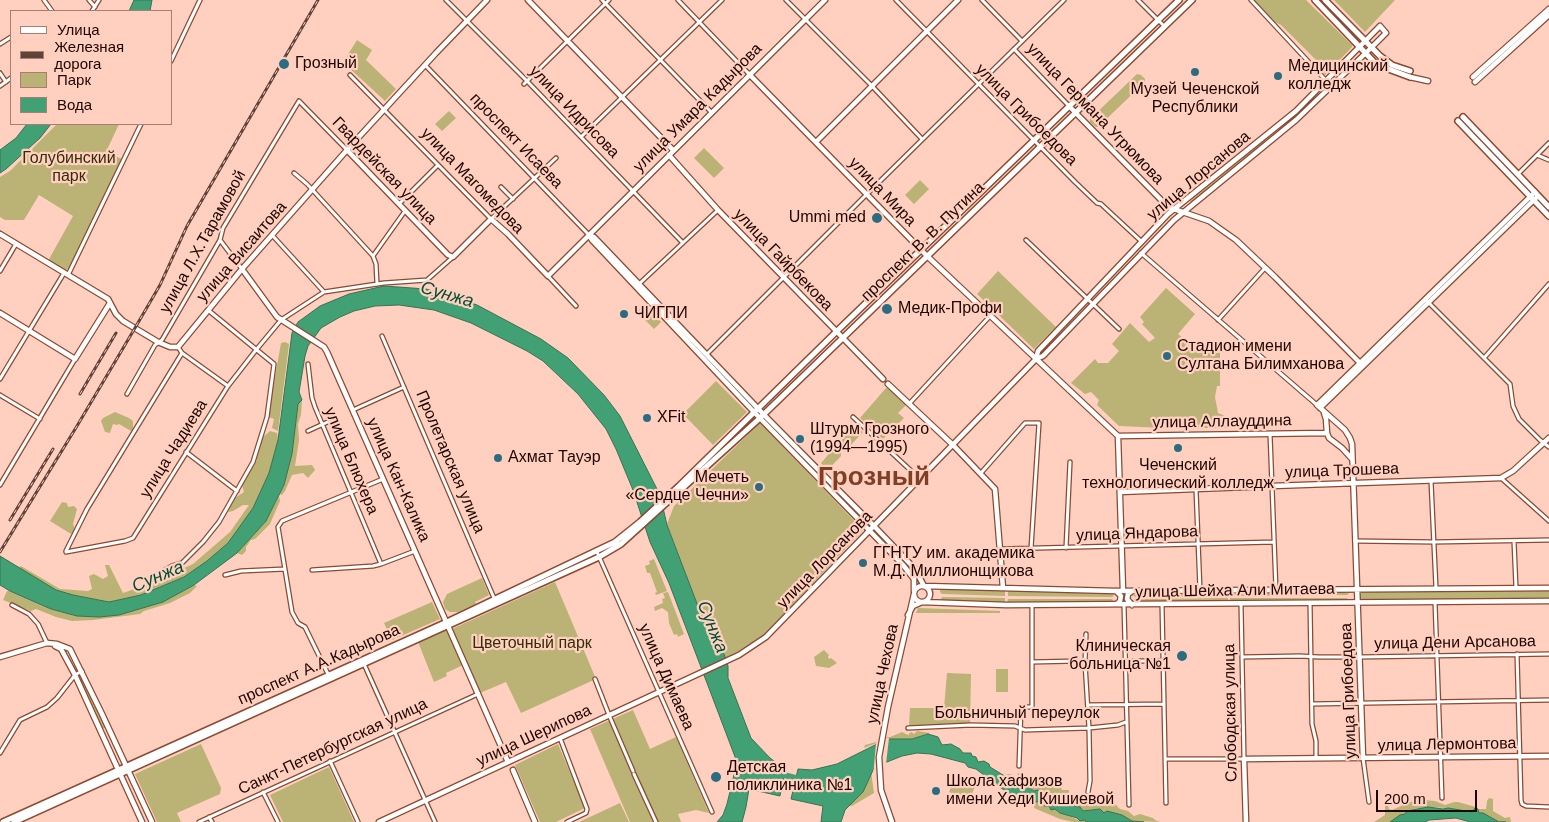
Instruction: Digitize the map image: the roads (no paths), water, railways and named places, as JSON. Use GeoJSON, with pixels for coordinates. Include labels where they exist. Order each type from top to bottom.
{"type":"FeatureCollection","features":[{"type":"Feature","properties":{"kind":"main road","name":"улица Висаитова"},"geometry":{"type":"LineString","coordinates":[[178,347],[272,234],[384,109],[487,0]]}},
{"type":"Feature","properties":{"kind":"main road"},"geometry":{"type":"LineString","coordinates":[[528,0],[673,150]]}},
{"type":"Feature","properties":{"kind":"main road","name":"улица Умара Кадырова"},"geometry":{"type":"LineString","coordinates":[[548,276],[825,0]]}},
{"type":"Feature","properties":{"kind":"main road"},"geometry":{"type":"LineString","coordinates":[[816,142],[958,0]]}},
{"type":"Feature","properties":{"kind":"main road","name":"проспект В. В. Путина"},"geometry":{"type":"LineString","coordinates":[[669,499],[756,410],[1179,0]]}},
{"type":"Feature","properties":{"kind":"main road","name":"проспект В. В. Путина"},"geometry":{"type":"LineString","coordinates":[[669,499],[762,416],[1192,0]]}},
{"type":"Feature","properties":{"kind":"main road"},"geometry":{"type":"LineString","coordinates":[[1311,0],[1330,15]]}},
{"type":"Feature","properties":{"kind":"main road"},"geometry":{"type":"LineString","coordinates":[[1315,0],[1365,54],[1383,67],[1410,74]]}},
{"type":"Feature","properties":{"kind":"main road"},"geometry":{"type":"LineString","coordinates":[[1325,0],[1372,48],[1392,65],[1428,81]]}},
{"type":"Feature","properties":{"kind":"main road"},"geometry":{"type":"LineString","coordinates":[[1549,10],[1474,80],[1549,15]]}},
{"type":"Feature","properties":{"kind":"main road","name":"улица Лорсанова"},"geometry":{"type":"LineString","coordinates":[[700,673],[745,652],[766,637],[1036,359],[1043,356],[1178,215],[1296,120],[1372,48],[1386,33],[1380,26],[1296,111],[1173,209],[1038,351],[1036,359]]}},
{"type":"Feature","properties":{"kind":"main road","name":"улица Мира"},"geometry":{"type":"LineString","coordinates":[[750,74],[927,256],[1118,436]]}},
{"type":"Feature","properties":{"kind":"main road","name":"улица Германа Угрюмова"},"geometry":{"type":"LineString","coordinates":[[1069,106],[1173,209]]}},
{"type":"Feature","properties":{"kind":"main road"},"geometry":{"type":"LineString","coordinates":[[1463,117],[1549,207]]}},
{"type":"Feature","properties":{"kind":"main road"},"geometry":{"type":"LineString","coordinates":[[1458,121],[1549,216]]}},
{"type":"Feature","properties":{"kind":"main road","name":"Гвардейская улица"},"geometry":{"type":"LineString","coordinates":[[347,150],[444,251],[453,257]]}},
{"type":"Feature","properties":{"kind":"main road","name":"улица Гайрбекова"},"geometry":{"type":"LineString","coordinates":[[669,155],[718,210],[883,379]]}},
{"type":"Feature","properties":{"kind":"main road"},"geometry":{"type":"LineString","coordinates":[[1353,460],[1329,438],[1326,419],[1320,408],[1536,194]]}},
{"type":"Feature","properties":{"kind":"main road"},"geometry":{"type":"LineString","coordinates":[[1173,209],[1185,211],[1220,228],[1265,268],[1362,365]]}},
{"type":"Feature","properties":{"kind":"main road"},"geometry":{"type":"LineString","coordinates":[[453,257],[491,220]]}},
{"type":"Feature","properties":{"kind":"main road","name":"улица Магомедова"},"geometry":{"type":"LineString","coordinates":[[491,220],[508,234],[548,276]]}},
{"type":"Feature","properties":{"kind":"main road"},"geometry":{"type":"LineString","coordinates":[[0,234],[104,296],[123,321],[158,342],[170,347],[178,347]]}},
{"type":"Feature","properties":{"kind":"main road"},"geometry":{"type":"LineString","coordinates":[[589,235],[594,237],[639,284],[756,410],[874,526],[909,564],[930,594],[926,601],[913,606],[908,615]]}},
{"type":"Feature","properties":{"kind":"main road"},"geometry":{"type":"LineString","coordinates":[[589,235],[705,356]]}},
{"type":"Feature","properties":{"kind":"main road","name":"улица Кан-Калика"},"geometry":{"type":"LineString","coordinates":[[242,269],[272,311],[282,320],[324,347],[330,356],[508,762]]}},
{"type":"Feature","properties":{"kind":"main road"},"geometry":{"type":"LineString","coordinates":[[0,313],[75,358],[110,303]]}},
{"type":"Feature","properties":{"kind":"main road"},"geometry":{"type":"LineString","coordinates":[[888,384],[953,445],[994,487],[996,492],[1003,588]]}},
{"type":"Feature","properties":{"kind":"main road","name":"улица Грибоедова"},"geometry":{"type":"LineString","coordinates":[[1320,408],[1348,435],[1352,444],[1363,758]]}},
{"type":"Feature","properties":{"kind":"main road"},"geometry":{"type":"LineString","coordinates":[[762,416],[911,574],[914,582],[915,599],[922,602]]}},
{"type":"Feature","properties":{"kind":"main road","name":"улица Аллауддина"},"geometry":{"type":"LineString","coordinates":[[1118,436],[1327,433]]}},
{"type":"Feature","properties":{"kind":"main road"},"geometry":{"type":"LineString","coordinates":[[1118,436],[1123,591]]}},
{"type":"Feature","properties":{"kind":"main road"},"geometry":{"type":"LineString","coordinates":[[1501,478],[1513,472],[1549,438]]}},
{"type":"Feature","properties":{"kind":"main road","name":"улица Трошева"},"geometry":{"type":"LineString","coordinates":[[1120,492],[1501,478]]}},
{"type":"Feature","properties":{"kind":"main road","name":"проспект А.А.Кадырова"},"geometry":{"type":"LineString","coordinates":[[2,822],[364,664],[622,544],[669,499]]}},
{"type":"Feature","properties":{"kind":"main road","name":"проспект А.А.Кадырова"},"geometry":{"type":"LineString","coordinates":[[127,768],[328,674],[448,624],[494,598],[598,555]]}},
{"type":"Feature","properties":{"kind":"main road"},"geometry":{"type":"LineString","coordinates":[[914,592],[918,586],[924,586]]}},
{"type":"Feature","properties":{"kind":"main road","name":"улица Шейха Али Митаева"},"geometry":{"type":"LineString","coordinates":[[924,586],[1116,591],[1549,588]]}},
{"type":"Feature","properties":{"kind":"main road"},"geometry":{"type":"LineString","coordinates":[[1116,591],[1121,596],[1120,601],[1116,605]]}},
{"type":"Feature","properties":{"kind":"main road"},"geometry":{"type":"LineString","coordinates":[[1132,591],[1127,597],[1127,600],[1132,605]]}},
{"type":"Feature","properties":{"kind":"main road","name":"улица Чехова"},"geometry":{"type":"LineString","coordinates":[[892,822],[884,802],[879,765],[882,738],[914,592]]}},
{"type":"Feature","properties":{"kind":"main road","name":"улица Шейха Али Митаева"},"geometry":{"type":"LineString","coordinates":[[922,602],[1116,605],[1124,607],[1162,604],[1549,601]]}},
{"type":"Feature","properties":{"kind":"main road"},"geometry":{"type":"LineString","coordinates":[[47,643],[57,646],[64,654],[142,822]]}},
{"type":"Feature","properties":{"kind":"main road"},"geometry":{"type":"LineString","coordinates":[[0,657],[47,643],[60,644],[70,649],[152,822]]}},
{"type":"Feature","properties":{"kind":"main road"},"geometry":{"type":"LineString","coordinates":[[64,654],[72,652]]}},
{"type":"Feature","properties":{"kind":"main road","name":"улица Шерипова"},"geometry":{"type":"LineString","coordinates":[[379,822],[700,673]]}},
{"type":"Feature","properties":{"kind":"main road","name":"улица Лермонтова"},"geometry":{"type":"LineString","coordinates":[[1244,759],[1549,756]]}},
{"type":"Feature","properties":{"kind":"main road","name":"Слободская улица"},"geometry":{"type":"LineString","coordinates":[[1244,759],[1246,822]]}},
{"type":"Feature","properties":{"kind":"main road"},"geometry":{"type":"LineString","coordinates":[[512,770],[535,822]]}},
{"type":"Feature","properties":{"kind":"main road","name":"проспект А.А.Кадырова"},"geometry":{"type":"LineString","coordinates":[[14,822],[119,771]]}},
{"type":"Feature","properties":{"kind":"street"},"geometry":{"type":"LineString","coordinates":[[89,0],[95,7]]}},
{"type":"Feature","properties":{"kind":"street"},"geometry":{"type":"LineString","coordinates":[[93,10],[99,0]]}},
{"type":"Feature","properties":{"kind":"street"},"geometry":{"type":"LineString","coordinates":[[172,58],[200,0]]}},
{"type":"Feature","properties":{"kind":"street","name":"улица Идрисова"},"geometry":{"type":"LineString","coordinates":[[446,0],[683,243]]}},
{"type":"Feature","properties":{"kind":"street"},"geometry":{"type":"LineString","coordinates":[[602,0],[712,113]]}},
{"type":"Feature","properties":{"kind":"street"},"geometry":{"type":"LineString","coordinates":[[525,82],[609,0]]}},
{"type":"Feature","properties":{"kind":"street","name":"улица Мира"},"geometry":{"type":"LineString","coordinates":[[678,0],[750,74]]}},
{"type":"Feature","properties":{"kind":"street"},"geometry":{"type":"LineString","coordinates":[[581,137],[620,97],[722,0]]}},
{"type":"Feature","properties":{"kind":"street"},"geometry":{"type":"LineString","coordinates":[[786,0],[872,86],[922,140]]}},
{"type":"Feature","properties":{"kind":"street","name":"улица Грибоедова"},"geometry":{"type":"LineString","coordinates":[[896,0],[1096,203],[1100,204],[1142,242]]}},
{"type":"Feature","properties":{"kind":"street","name":"улица Германа Угрюмова"},"geometry":{"type":"LineString","coordinates":[[982,0],[1022,41]]}},
{"type":"Feature","properties":{"kind":"street"},"geometry":{"type":"LineString","coordinates":[[705,356],[1063,0]]}},
{"type":"Feature","properties":{"kind":"street"},"geometry":{"type":"LineString","coordinates":[[1138,0],[1164,27]]}},
{"type":"Feature","properties":{"kind":"street"},"geometry":{"type":"LineString","coordinates":[[1251,0],[1332,87]]}},
{"type":"Feature","properties":{"kind":"street","name":"улица Германа Угрюмова"},"geometry":{"type":"LineString","coordinates":[[1014,49],[1069,106]]}},
{"type":"Feature","properties":{"kind":"street","name":"проспект Исаева"},"geometry":{"type":"LineString","coordinates":[[425,65],[589,235]]}},
{"type":"Feature","properties":{"kind":"street"},"geometry":{"type":"LineString","coordinates":[[0,73],[6,82]]}},
{"type":"Feature","properties":{"kind":"street","name":"улица Магомедова"},"geometry":{"type":"LineString","coordinates":[[350,74],[491,220]]}},
{"type":"Feature","properties":{"kind":"street"},"geometry":{"type":"LineString","coordinates":[[0,86],[10,79]]}},
{"type":"Feature","properties":{"kind":"street","name":"Гвардейская улица"},"geometry":{"type":"LineString","coordinates":[[299,101],[347,150]]}},
{"type":"Feature","properties":{"kind":"street","name":"улица Л.Х.Тарамовой"},"geometry":{"type":"LineString","coordinates":[[127,394],[155,345],[162,340],[220,240],[223,228],[299,101]]}},
{"type":"Feature","properties":{"kind":"street"},"geometry":{"type":"LineString","coordinates":[[0,379],[66,274],[140,125]]}},
{"type":"Feature","properties":{"kind":"street"},"geometry":{"type":"LineString","coordinates":[[1518,174],[1549,143]]}},
{"type":"Feature","properties":{"kind":"street"},"geometry":{"type":"LineString","coordinates":[[1538,155],[1549,160]]}},
{"type":"Feature","properties":{"kind":"street"},"geometry":{"type":"LineString","coordinates":[[491,220],[556,158]]}},
{"type":"Feature","properties":{"kind":"street"},"geometry":{"type":"LineString","coordinates":[[399,204],[438,165]]}},
{"type":"Feature","properties":{"kind":"street"},"geometry":{"type":"LineString","coordinates":[[294,173],[372,256],[376,264],[377,284]]}},
{"type":"Feature","properties":{"kind":"street"},"geometry":{"type":"LineString","coordinates":[[501,186],[512,199]]}},
{"type":"Feature","properties":{"kind":"street"},"geometry":{"type":"LineString","coordinates":[[372,256],[405,210]]}},
{"type":"Feature","properties":{"kind":"street"},"geometry":{"type":"LineString","coordinates":[[639,284],[718,210]]}},
{"type":"Feature","properties":{"kind":"street"},"geometry":{"type":"LineString","coordinates":[[272,234],[324,292],[377,284],[427,280],[453,257]]}},
{"type":"Feature","properties":{"kind":"street","name":"улица Кан-Калика"},"geometry":{"type":"LineString","coordinates":[[220,240],[242,269]]}},
{"type":"Feature","properties":{"kind":"street"},"geometry":{"type":"LineString","coordinates":[[1026,240],[1119,329]]}},
{"type":"Feature","properties":{"kind":"street"},"geometry":{"type":"LineString","coordinates":[[0,271],[16,244]]}},
{"type":"Feature","properties":{"kind":"street","name":"улица Грибоедова"},"geometry":{"type":"LineString","coordinates":[[1140,253],[1320,408]]}},
{"type":"Feature","properties":{"kind":"street"},"geometry":{"type":"LineString","coordinates":[[1218,320],[1265,268]]}},
{"type":"Feature","properties":{"kind":"street","name":"улица Магомедова"},"geometry":{"type":"LineString","coordinates":[[548,276],[576,306]]}},
{"type":"Feature","properties":{"kind":"street"},"geometry":{"type":"LineString","coordinates":[[1484,358],[1549,284]]}},
{"type":"Feature","properties":{"kind":"street","name":"улица Чадиева"},"geometry":{"type":"LineString","coordinates":[[182,353],[87,510],[66,552],[133,538],[228,386],[282,320],[324,292]]}},
{"type":"Feature","properties":{"kind":"street"},"geometry":{"type":"LineString","coordinates":[[1427,301],[1510,384],[1514,410],[1519,419],[1549,447]]}},
{"type":"Feature","properties":{"kind":"street"},"geometry":{"type":"LineString","coordinates":[[151,578],[182,562],[203,542],[218,522],[253,462],[267,417],[274,364],[208,310]]}},
{"type":"Feature","properties":{"kind":"street"},"geometry":{"type":"LineString","coordinates":[[909,404],[990,316]]}},
{"type":"Feature","properties":{"kind":"street","name":"Пролетарская улица"},"geometry":{"type":"LineString","coordinates":[[382,336],[494,598]]}},
{"type":"Feature","properties":{"kind":"street"},"geometry":{"type":"LineString","coordinates":[[178,347],[182,353],[228,386]]}},
{"type":"Feature","properties":{"kind":"street"},"geometry":{"type":"LineString","coordinates":[[0,485],[1,480],[40,419],[75,358]]}},
{"type":"Feature","properties":{"kind":"street","name":"улица Блюхера"},"geometry":{"type":"LineString","coordinates":[[308,364],[312,398],[381,564]]}},
{"type":"Feature","properties":{"kind":"street"},"geometry":{"type":"LineString","coordinates":[[353,410],[404,387]]}},
{"type":"Feature","properties":{"kind":"street"},"geometry":{"type":"LineString","coordinates":[[0,395],[40,419]]}},
{"type":"Feature","properties":{"kind":"street"},"geometry":{"type":"LineString","coordinates":[[853,417],[920,479]]}},
{"type":"Feature","properties":{"kind":"street"},"geometry":{"type":"LineString","coordinates":[[308,431],[332,420]]}},
{"type":"Feature","properties":{"kind":"street"},"geometry":{"type":"LineString","coordinates":[[981,473],[1025,423],[1039,423],[1031,549]]}},
{"type":"Feature","properties":{"kind":"street"},"geometry":{"type":"LineString","coordinates":[[1270,434],[1276,590]]}},
{"type":"Feature","properties":{"kind":"street"},"geometry":{"type":"LineString","coordinates":[[186,452],[237,491]]}},
{"type":"Feature","properties":{"kind":"street"},"geometry":{"type":"LineString","coordinates":[[1066,548],[1070,462]]}},
{"type":"Feature","properties":{"kind":"street"},"geometry":{"type":"LineString","coordinates":[[328,674],[305,627],[298,624],[292,612],[278,530],[282,521],[384,478]]}},
{"type":"Feature","properties":{"kind":"street"},"geometry":{"type":"LineString","coordinates":[[1501,478],[1549,521]]}},
{"type":"Feature","properties":{"kind":"street"},"geometry":{"type":"LineString","coordinates":[[1431,481],[1436,588]]}},
{"type":"Feature","properties":{"kind":"street"},"geometry":{"type":"LineString","coordinates":[[1196,488],[1200,591]]}},
{"type":"Feature","properties":{"kind":"street"},"geometry":{"type":"LineString","coordinates":[[1355,541],[1549,540]]}},
{"type":"Feature","properties":{"kind":"street"},"geometry":{"type":"LineString","coordinates":[[1514,541],[1516,588]]}},
{"type":"Feature","properties":{"kind":"street","name":"улица Яндарова"},"geometry":{"type":"LineString","coordinates":[[1000,549],[1274,542]]}},
{"type":"Feature","properties":{"kind":"street"},"geometry":{"type":"LineString","coordinates":[[312,570],[381,564],[415,550]]}},
{"type":"Feature","properties":{"kind":"street","name":"улица Димаева"},"geometry":{"type":"LineString","coordinates":[[598,555],[712,812]]}},
{"type":"Feature","properties":{"kind":"street"},"geometry":{"type":"LineString","coordinates":[[224,575],[285,569]]}},
{"type":"Feature","properties":{"kind":"street"},"geometry":{"type":"LineString","coordinates":[[1435,602],[1442,798]]}},
{"type":"Feature","properties":{"kind":"street"},"geometry":{"type":"LineString","coordinates":[[1310,603],[1310,657],[1316,758]]}},
{"type":"Feature","properties":{"kind":"street"},"geometry":{"type":"LineString","coordinates":[[1162,604],[1166,803]]}},
{"type":"Feature","properties":{"kind":"street","name":"Слободская улица"},"geometry":{"type":"LineString","coordinates":[[1241,604],[1244,759]]}},
{"type":"Feature","properties":{"kind":"street"},"geometry":{"type":"LineString","coordinates":[[12,605],[29,614],[38,624],[47,643]]}},
{"type":"Feature","properties":{"kind":"street"},"geometry":{"type":"LineString","coordinates":[[1019,766],[1021,708],[1032,707],[1032,605]]}},
{"type":"Feature","properties":{"kind":"street"},"geometry":{"type":"LineString","coordinates":[[1124,607],[1129,805]]}},
{"type":"Feature","properties":{"kind":"street"},"geometry":{"type":"LineString","coordinates":[[1086,634],[1085,663],[1090,781],[1088,792]]}},
{"type":"Feature","properties":{"kind":"street"},"geometry":{"type":"LineString","coordinates":[[1517,654],[1522,804],[1549,807]]}},
{"type":"Feature","properties":{"kind":"street","name":"улица Дени Арсанова"},"geometry":{"type":"LineString","coordinates":[[1242,657],[1360,658],[1549,654]]}},
{"type":"Feature","properties":{"kind":"street"},"geometry":{"type":"LineString","coordinates":[[1032,662],[1078,661],[1093,666],[1126,666]]}},
{"type":"Feature","properties":{"kind":"street"},"geometry":{"type":"LineString","coordinates":[[1126,661],[1164,662]]}},
{"type":"Feature","properties":{"kind":"street"},"geometry":{"type":"LineString","coordinates":[[364,664],[435,822]]}},
{"type":"Feature","properties":{"kind":"street"},"geometry":{"type":"LineString","coordinates":[[0,753],[20,720],[47,707],[57,698],[75,675],[82,671]]}},
{"type":"Feature","properties":{"kind":"street"},"geometry":{"type":"LineString","coordinates":[[595,679],[609,716],[656,822]]}},
{"type":"Feature","properties":{"kind":"street","name":"Санкт-Петербургская улица"},"geometry":{"type":"LineString","coordinates":[[199,822],[478,694]]}},
{"type":"Feature","properties":{"kind":"street"},"geometry":{"type":"LineString","coordinates":[[1312,704],[1549,700]]}},
{"type":"Feature","properties":{"kind":"street"},"geometry":{"type":"LineString","coordinates":[[1088,705],[1164,704]]}},
{"type":"Feature","properties":{"kind":"street","name":"Больничный переулок"},"geometry":{"type":"LineString","coordinates":[[908,728],[971,725],[1015,726],[1025,730],[1089,728],[1118,725],[1126,722]]}},
{"type":"Feature","properties":{"kind":"street"},"geometry":{"type":"LineString","coordinates":[[100,732],[109,729]]}},
{"type":"Feature","properties":{"kind":"street"},"geometry":{"type":"LineString","coordinates":[[560,738],[587,809],[586,813],[567,822]]}},
{"type":"Feature","properties":{"kind":"street","name":"улица Грибоедова"},"geometry":{"type":"LineString","coordinates":[[1363,758],[1369,802]]}},
{"type":"Feature","properties":{"kind":"street","name":"улица Лермонтова"},"geometry":{"type":"LineString","coordinates":[[1165,759],[1244,759]]}},
{"type":"Feature","properties":{"kind":"street"},"geometry":{"type":"LineString","coordinates":[[330,761],[358,822]]}},
{"type":"Feature","properties":{"kind":"street"},"geometry":{"type":"LineString","coordinates":[[264,792],[278,822]]}},
{"type":"Feature","properties":{"kind":"street"},"geometry":{"type":"LineString","coordinates":[[133,802],[141,798]]}},
{"type":"Feature","properties":{"kind":"street"},"geometry":{"type":"LineString","coordinates":[[209,817],[212,822]]}},
{"type":"Feature","properties":{"kind":"water"},"geometry":{"type":"Polygon","coordinates":[[[134,0],[152,0],[150,10],[129,10],[134,0]]]}},
{"type":"Feature","properties":{"kind":"water"},"geometry":{"type":"Polygon","coordinates":[[[26,125],[50,125],[40,138],[0,173],[0,150],[16,138],[26,125]]]}},
{"type":"Feature","properties":{"kind":"water","name":"Сунжа"},"geometry":{"type":"Polygon","coordinates":[[[384,286],[426,289],[477,305],[541,339],[568,358],[604,395],[620,416],[660,495],[667,525],[709,635],[715,633],[726,659],[728,678],[751,738],[770,758],[778,764],[786,766],[780,796],[749,789],[742,822],[717,822],[723,815],[727,804],[737,762],[669,583],[650,542],[633,490],[606,429],[578,394],[543,361],[471,323],[434,310],[399,305],[375,306],[354,311],[321,328],[308,346],[305,356],[299,392],[302,400],[298,404],[292,454],[284,485],[266,521],[237,553],[194,585],[163,602],[119,615],[99,617],[77,616],[51,609],[0,585],[0,556],[56,590],[109,602],[141,595],[184,577],[207,561],[228,543],[253,508],[269,473],[278,440],[292,333],[298,322],[320,306],[349,294],[384,286]]]}},
{"type":"Feature","properties":{"kind":"water"},"geometry":{"type":"Polygon","coordinates":[[[928,734],[938,737],[942,745],[951,744],[963,753],[971,753],[978,762],[984,761],[1008,778],[1008,782],[1015,781],[1019,786],[1030,788],[1034,791],[1038,790],[1051,799],[1061,800],[1063,803],[1073,803],[1074,806],[1080,807],[1083,811],[1100,809],[1104,813],[1107,811],[1122,815],[1132,821],[1144,822],[1080,821],[1055,809],[1051,810],[1049,806],[1044,806],[1039,802],[1029,802],[1015,797],[976,769],[968,767],[965,763],[931,754],[917,753],[887,762],[883,761],[874,768],[863,792],[845,810],[841,822],[821,822],[823,806],[791,799],[798,769],[812,770],[837,764],[887,739],[912,739],[928,734]]]}},
{"type":"Feature","properties":{"kind":"water"},"geometry":{"type":"Polygon","coordinates":[[[1428,807],[1472,812],[1475,808],[1478,809],[1479,813],[1483,813],[1499,822],[1470,822],[1456,818],[1425,822],[1390,822],[1407,811],[1428,807]]]}},
{"type":"Feature","properties":{"kind":"waterway"},"geometry":{"type":"LineString","coordinates":[[776,773],[803,780]]}},
{"type":"Feature","properties":{"kind":"railway"},"geometry":{"type":"LineString","coordinates":[[0,552],[160,285],[187,226],[318,0]]}},
{"type":"Feature","properties":{"kind":"railway"},"geometry":{"type":"LineString","coordinates":[[80,394],[116,333]]}},
{"type":"Feature","properties":{"kind":"railway"},"geometry":{"type":"LineString","coordinates":[[10,520],[53,449]]}},
{"type":"Feature","properties":{"kind":"place","name":"Грозный"},"geometry":{"type":"Point","coordinates":[284,64]}},
{"type":"Feature","properties":{"kind":"place","name":"Музей Чеченской Республики"},"geometry":{"type":"Point","coordinates":[1195,72]}},
{"type":"Feature","properties":{"kind":"place","name":"Медицинский колледж"},"geometry":{"type":"Point","coordinates":[1278,76]}},
{"type":"Feature","properties":{"kind":"place","name":"Ummi med"},"geometry":{"type":"Point","coordinates":[877,218]}},
{"type":"Feature","properties":{"kind":"place","name":"Медик-Профи"},"geometry":{"type":"Point","coordinates":[887,309]}},
{"type":"Feature","properties":{"kind":"place","name":"ЧИГПИ"},"geometry":{"type":"Point","coordinates":[624,314]}},
{"type":"Feature","properties":{"kind":"place","name":"Стадион имени Султана Билимханова"},"geometry":{"type":"Point","coordinates":[1167,356]}},
{"type":"Feature","properties":{"kind":"place","name":"XFit"},"geometry":{"type":"Point","coordinates":[647,418]}},
{"type":"Feature","properties":{"kind":"place","name":"Штурм Грозного (1994—1995)"},"geometry":{"type":"Point","coordinates":[800,439]}},
{"type":"Feature","properties":{"kind":"place","name":"Чеченский технологический колледж"},"geometry":{"type":"Point","coordinates":[1178,448]}},
{"type":"Feature","properties":{"kind":"place","name":"Ахмат Тауэр"},"geometry":{"type":"Point","coordinates":[498,458]}},
{"type":"Feature","properties":{"kind":"place","name":"Мечеть «Сердце Чечни»"},"geometry":{"type":"Point","coordinates":[759,487]}},
{"type":"Feature","properties":{"kind":"place","name":"ГГНТУ им. академика М.Д. Миллионщикова"},"geometry":{"type":"Point","coordinates":[863,563]}},
{"type":"Feature","properties":{"kind":"place","name":"Клиническая больница №1"},"geometry":{"type":"Point","coordinates":[1182,656]}},
{"type":"Feature","properties":{"kind":"place","name":"Детская поликлиника №1"},"geometry":{"type":"Point","coordinates":[716,777]}},
{"type":"Feature","properties":{"kind":"place","name":"Школа хафизов имени Хеди Кишиевой"},"geometry":{"type":"Point","coordinates":[936,791]}},
{"type":"Feature","properties":{"kind":"district","name":"Грозный"},"geometry":{"type":"Point","coordinates":[874,478]}},
{"type":"Feature","properties":{"kind":"park label","name":"Голубинский парк"},"geometry":{"type":"Point","coordinates":[69,168]}},
{"type":"Feature","properties":{"kind":"park label","name":"Цветочный парк"},"geometry":{"type":"Point","coordinates":[532,644]}}]}
